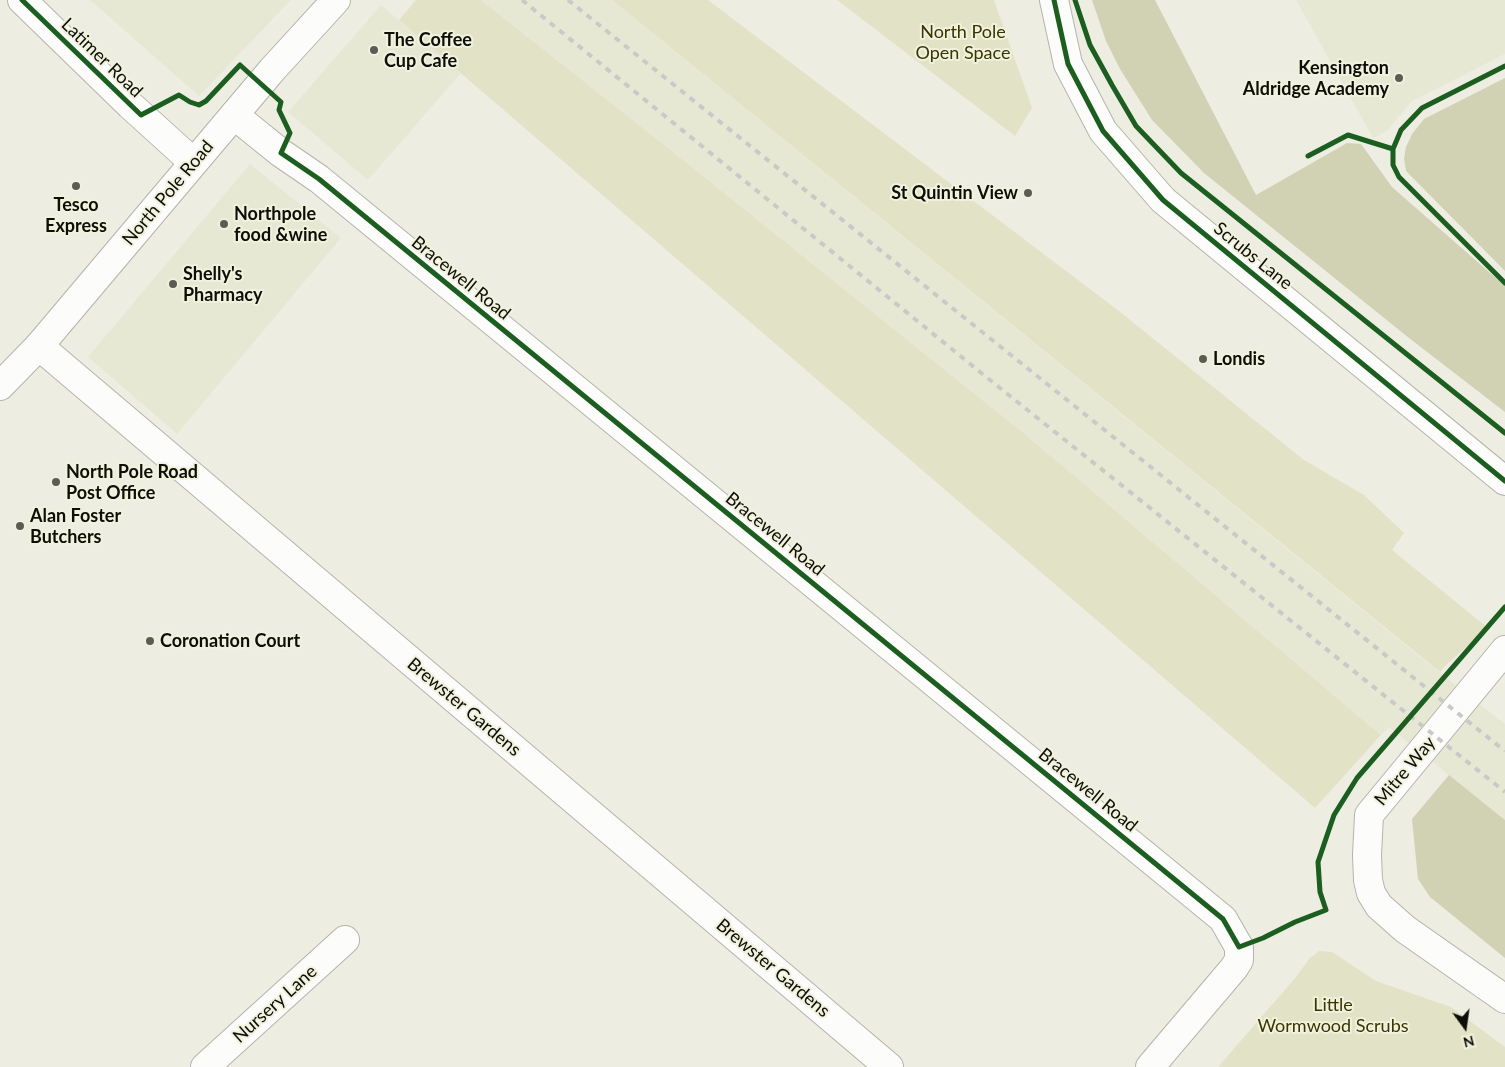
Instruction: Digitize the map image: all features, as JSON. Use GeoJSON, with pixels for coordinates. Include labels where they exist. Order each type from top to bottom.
{"type":"FeatureCollection","features":[{"type":"Feature","properties":{"kind":"street","name":"Latimer Road"},"geometry":{"type":"LineString","coordinates":[[22,0],[130,105],[193,162]]}},
{"type":"Feature","properties":{"kind":"street","name":"North Pole Road"},"geometry":{"type":"LineString","coordinates":[[1,383],[39,346],[193,162],[336,0]]}},
{"type":"Feature","properties":{"kind":"street","name":"Scrubs Lane"},"geometry":{"type":"LineString","coordinates":[[1054,0],[1068,64],[1103,131],[1163,200],[1505,481]]}},
{"type":"Feature","properties":{"kind":"street","name":"Bracewell Road"},"geometry":{"type":"LineString","coordinates":[[234,115],[288,159],[327,185],[1223,918],[1239,947],[1239,960],[1150,1067]]}},
{"type":"Feature","properties":{"kind":"street","name":"Brewster Gardens"},"geometry":{"type":"LineString","coordinates":[[39,346],[889,1067]]}},
{"type":"Feature","properties":{"kind":"street","name":"Mitre Way"},"geometry":{"type":"LineString","coordinates":[[1505,650],[1369,815],[1367,855],[1368,880],[1371,893],[1379,906],[1406,929],[1505,999]]}},
{"type":"Feature","properties":{"kind":"street","name":"Nursery Lane"},"geometry":{"type":"LineString","coordinates":[[204,1067],[346,940]]}},
{"type":"Feature","properties":{"kind":"shaded area"},"geometry":{"type":"Polygon","coordinates":[[[90,0],[291,0],[199,96],[90,0]]]}},
{"type":"Feature","properties":{"kind":"shaded area"},"geometry":{"type":"Polygon","coordinates":[[[481,0],[612,0],[1505,724],[1505,820],[1389,727],[1381,735],[1026,435],[481,0]]]}},
{"type":"Feature","properties":{"kind":"shaded area"},"geometry":{"type":"Polygon","coordinates":[[[1092,0],[1155,0],[1256,195],[1347,143],[1361,144],[1392,187],[1505,286],[1505,412],[1409,338],[1204,173],[1152,120],[1120,69],[1106,41],[1092,0]]]}},
{"type":"Feature","properties":{"kind":"shaded area","name":"Kensington Aldridge Academy"},"geometry":{"type":"Polygon","coordinates":[[[1296,0],[1505,0],[1505,54],[1412,101],[1387,131],[1373,138],[1296,0]]]}},
{"type":"Feature","properties":{"kind":"shaded area"},"geometry":{"type":"Polygon","coordinates":[[[381,5],[461,73],[368,180],[288,112],[381,5]]]}},
{"type":"Feature","properties":{"kind":"shaded area"},"geometry":{"type":"Polygon","coordinates":[[[1505,78],[1505,271],[1406,171],[1404,159],[1406,147],[1412,134],[1424,119],[1505,78]]]}},
{"type":"Feature","properties":{"kind":"shaded area"},"geometry":{"type":"Polygon","coordinates":[[[250,164],[341,238],[177,434],[88,357],[250,164]]]}},
{"type":"Feature","properties":{"kind":"shaded area"},"geometry":{"type":"Polygon","coordinates":[[[1449,775],[1505,820],[1505,958],[1430,897],[1418,879],[1412,819],[1449,775]]]}},
{"type":"Feature","properties":{"kind":"green space"},"geometry":{"type":"Polygon","coordinates":[[[416,0],[481,0],[1026,435],[1381,735],[1315,808],[399,20],[416,0]]]}},
{"type":"Feature","properties":{"kind":"green space"},"geometry":{"type":"Polygon","coordinates":[[[612,0],[708,0],[1119,311],[1304,460],[1364,495],[1404,533],[1392,550],[1488,628],[1440,672],[612,0]]]}},
{"type":"Feature","properties":{"kind":"green space","name":"North Pole Open Space"},"geometry":{"type":"Polygon","coordinates":[[[837,0],[994,0],[1032,108],[1015,136],[837,0]]]}},
{"type":"Feature","properties":{"kind":"green space","name":"Little Wormwood Scrubs"},"geometry":{"type":"Polygon","coordinates":[[[1319,951],[1332,952],[1376,981],[1451,1007],[1505,1047],[1505,1067],[1218,1067],[1296,977],[1309,959],[1319,951]]]}},
{"type":"Feature","properties":{"kind":"railway"},"geometry":{"type":"LineString","coordinates":[[522,0],[985,376],[1505,792]]}},
{"type":"Feature","properties":{"kind":"railway"},"geometry":{"type":"LineString","coordinates":[[568,0],[1505,751]]}},
{"type":"Feature","properties":{"kind":"cycle path"},"geometry":{"type":"LineString","coordinates":[[22,0],[141,115],[179,95],[199,105],[206,101],[240,65],[281,102],[279,110],[290,133],[281,153],[319,179],[1223,919],[1239,947],[1326,910],[1320,892],[1318,862],[1334,815],[1357,778],[1505,607]]}},
{"type":"Feature","properties":{"kind":"cycle path"},"geometry":{"type":"LineString","coordinates":[[1054,0],[1068,64],[1103,131],[1163,200],[1505,481]]}},
{"type":"Feature","properties":{"kind":"cycle path"},"geometry":{"type":"LineString","coordinates":[[1075,0],[1090,45],[1136,126],[1181,173],[1505,433]]}},
{"type":"Feature","properties":{"kind":"cycle path"},"geometry":{"type":"LineString","coordinates":[[1505,66],[1422,108],[1401,130],[1393,149],[1393,165],[1399,177],[1505,283]]}},
{"type":"Feature","properties":{"kind":"cycle path"},"geometry":{"type":"LineString","coordinates":[[1308,156],[1348,135],[1393,149]]}},
{"type":"Feature","properties":{"kind":"place","name":"The Coffee Cup Cafe"},"geometry":{"type":"Point","coordinates":[374,50]}},
{"type":"Feature","properties":{"kind":"place","name":"Kensington Aldridge Academy"},"geometry":{"type":"Point","coordinates":[1399,78]}},
{"type":"Feature","properties":{"kind":"place","name":"Tesco Express"},"geometry":{"type":"Point","coordinates":[76,186]}},
{"type":"Feature","properties":{"kind":"place","name":"St Quintin View"},"geometry":{"type":"Point","coordinates":[1028,193]}},
{"type":"Feature","properties":{"kind":"place","name":"Northpole food &wine"},"geometry":{"type":"Point","coordinates":[224,224]}},
{"type":"Feature","properties":{"kind":"place","name":"Shelly's Pharmacy"},"geometry":{"type":"Point","coordinates":[173,284]}},
{"type":"Feature","properties":{"kind":"place","name":"Londis"},"geometry":{"type":"Point","coordinates":[1203,359]}},
{"type":"Feature","properties":{"kind":"place","name":"North Pole Road Post Office"},"geometry":{"type":"Point","coordinates":[56,482]}},
{"type":"Feature","properties":{"kind":"place","name":"Alan Foster Butchers"},"geometry":{"type":"Point","coordinates":[20,526]}},
{"type":"Feature","properties":{"kind":"place","name":"Coronation Court"},"geometry":{"type":"Point","coordinates":[150,641]}}]}
